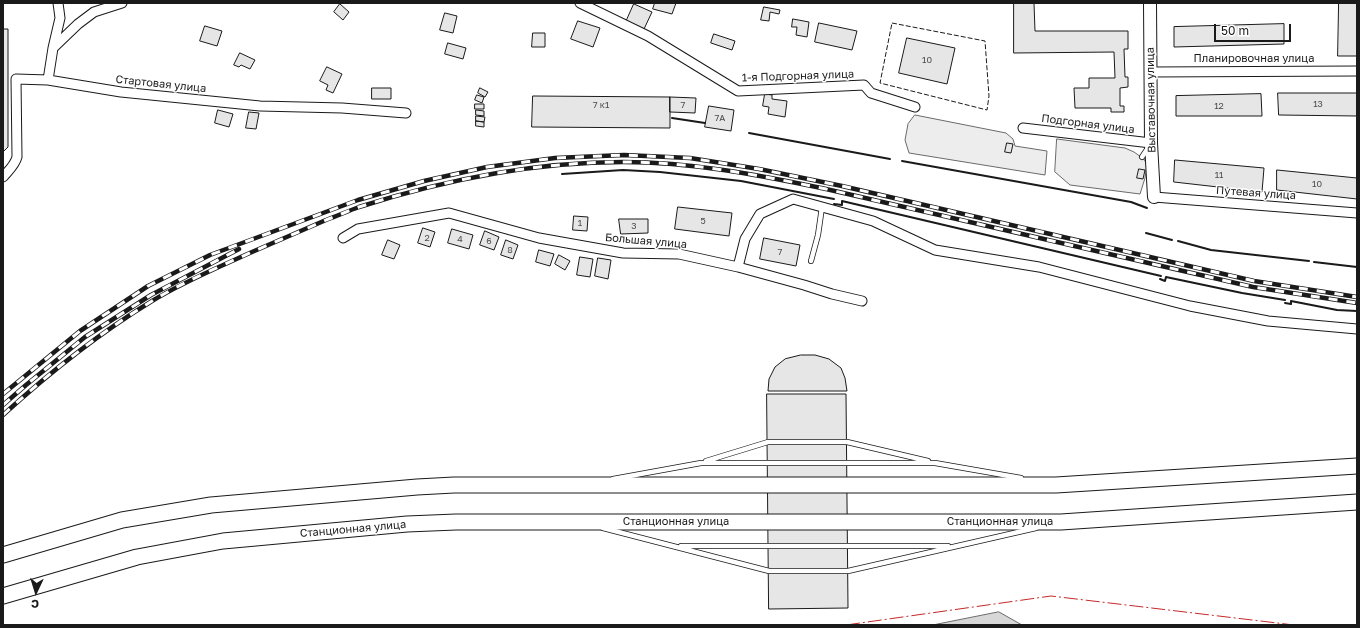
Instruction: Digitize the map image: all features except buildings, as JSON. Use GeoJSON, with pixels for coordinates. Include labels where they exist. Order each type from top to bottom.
{"type":"FeatureCollection","features":[{"type":"Feature","properties":{"kind":"main road"},"geometry":{"type":"LineString","coordinates":[[3,555],[122,520],[211,505],[439,486],[1056,485],[1357,466]]}},
{"type":"Feature","properties":{"kind":"main road","name":"Станционная улица"},"geometry":{"type":"LineString","coordinates":[[3,596],[137,557],[223,541],[407,524],[456,522],[1061,522],[1357,502]]}},
{"type":"Feature","properties":{"kind":"street"},"geometry":{"type":"LineString","coordinates":[[48,80],[60,18],[58,3]]}},
{"type":"Feature","properties":{"kind":"street"},"geometry":{"type":"LineString","coordinates":[[54,48],[78,24],[94,12],[122,3]]}},
{"type":"Feature","properties":{"kind":"street","name":"1-я Подгорная улица"},"geometry":{"type":"LineString","coordinates":[[580,3],[648,36],[738,91],[864,85],[871,93],[915,108]]}},
{"type":"Feature","properties":{"kind":"street","name":"Выставочная улица"},"geometry":{"type":"LineString","coordinates":[[1150,3],[1151,143],[1154,197]]}},
{"type":"Feature","properties":{"kind":"street","name":"Планировочная улица"},"geometry":{"type":"LineString","coordinates":[[1151,72],[1357,71]]}},
{"type":"Feature","properties":{"kind":"street","name":"Стартовая улица"},"geometry":{"type":"LineString","coordinates":[[3,177],[16,162],[17,157],[16,79],[48,80],[121,92],[260,106],[342,108],[406,113]]}},
{"type":"Feature","properties":{"kind":"street","name":"Подгорная улица"},"geometry":{"type":"LineString","coordinates":[[1023,128],[1151,143]]}},
{"type":"Feature","properties":{"kind":"street","name":"Путевая улица"},"geometry":{"type":"LineString","coordinates":[[1154,197],[1357,213]]}},
{"type":"Feature","properties":{"kind":"street"},"geometry":{"type":"LineString","coordinates":[[738,267],[745,239],[760,214],[793,200],[873,221],[935,250],[1039,267],[1190,306],[1268,321],[1357,329]]}},
{"type":"Feature","properties":{"kind":"street","name":"Большая улица"},"geometry":{"type":"LineString","coordinates":[[343,238],[358,229],[450,213],[539,238],[623,253],[679,254],[738,267],[862,301]]}},
{"type":"Feature","properties":{"kind":"lane"},"geometry":{"type":"LineString","coordinates":[[1142,157],[1151,143]]}},
{"type":"Feature","properties":{"kind":"lane"},"geometry":{"type":"LineString","coordinates":[[811,261],[818,235],[822,207]]}},
{"type":"Feature","properties":{"kind":"lane"},"geometry":{"type":"LineString","coordinates":[[577,485],[701,463],[768,442],[847,442],[935,463],[1056,485]]}},
{"type":"Feature","properties":{"kind":"lane"},"geometry":{"type":"LineString","coordinates":[[701,463],[935,463]]}},
{"type":"Feature","properties":{"kind":"lane"},"geometry":{"type":"LineString","coordinates":[[578,522],[769,571],[848,571],[1061,522]]}},
{"type":"Feature","properties":{"kind":"lane"},"geometry":{"type":"LineString","coordinates":[[674,546],[957,546]]}},
{"type":"Feature","properties":{"kind":"shaded area"},"geometry":{"type":"Polygon","coordinates":[[[915,115],[1006,133],[1013,139],[1015,146],[1047,151],[1045,175],[909,153],[905,140],[908,124],[915,115]]]}},
{"type":"Feature","properties":{"kind":"shaded area"},"geometry":{"type":"Polygon","coordinates":[[[1057,139],[1125,148],[1134,152],[1144,159],[1147,165],[1140,194],[1070,185],[1055,172],[1057,139]]]}},
{"type":"Feature","properties":{"kind":"shaded area"},"geometry":{"type":"Polygon","coordinates":[[[999,612],[1022,625],[933,625],[999,612]]]}},
{"type":"Feature","properties":{"kind":"railway"},"geometry":{"type":"LineString","coordinates":[[3,394],[80,331],[148,286],[210,255],[358,200],[424,181],[487,167],[555,158],[624,155],[690,158],[759,169],[842,186],[1254,281],[1357,297]]}},
{"type":"Feature","properties":{"kind":"railway"},"geometry":{"type":"LineString","coordinates":[[3,415],[56,369],[112,327],[164,294],[227,263],[326,220],[359,207],[391,197],[490,174],[556,165],[623,162],[674,164],[751,174],[826,189],[1253,287],[1357,303]]}},
{"type":"Feature","properties":{"kind":"railway"},"geometry":{"type":"LineString","coordinates":[[3,405],[85,337],[151,295],[239,249]]}},
{"type":"Feature","properties":{"kind":"fence"},"geometry":{"type":"LineString","coordinates":[[892,23],[985,41],[989,96],[987,110],[880,83],[892,23]]}},
{"type":"Feature","properties":{"kind":"wall"},"geometry":{"type":"LineString","coordinates":[[672,118],[705,123]]}},
{"type":"Feature","properties":{"kind":"wall"},"geometry":{"type":"LineString","coordinates":[[749,133],[890,159]]}},
{"type":"Feature","properties":{"kind":"wall"},"geometry":{"type":"LineString","coordinates":[[902,161],[1131,202],[1147,208]]}},
{"type":"Feature","properties":{"kind":"wall"},"geometry":{"type":"LineString","coordinates":[[562,174],[623,170],[660,172],[741,181],[834,199]]}},
{"type":"Feature","properties":{"kind":"wall"},"geometry":{"type":"LineString","coordinates":[[834,204],[842,205],[842,201],[1161,276]]}},
{"type":"Feature","properties":{"kind":"wall"},"geometry":{"type":"LineString","coordinates":[[1146,233],[1172,240]]}},
{"type":"Feature","properties":{"kind":"wall"},"geometry":{"type":"LineString","coordinates":[[1178,241],[1211,250],[1309,261]]}},
{"type":"Feature","properties":{"kind":"wall"},"geometry":{"type":"LineString","coordinates":[[1314,262],[1357,267]]}},
{"type":"Feature","properties":{"kind":"wall"},"geometry":{"type":"LineString","coordinates":[[1160,279],[1165,281],[1166,277],[1242,293],[1285,300]]}},
{"type":"Feature","properties":{"kind":"wall"},"geometry":{"type":"LineString","coordinates":[[1285,303],[1291,304],[1291,301],[1337,310],[1357,311]]}},
{"type":"Feature","properties":{"kind":"power"},"geometry":{"type":"LineString","coordinates":[[846,625],[1051,596],[1294,625]]}}]}
